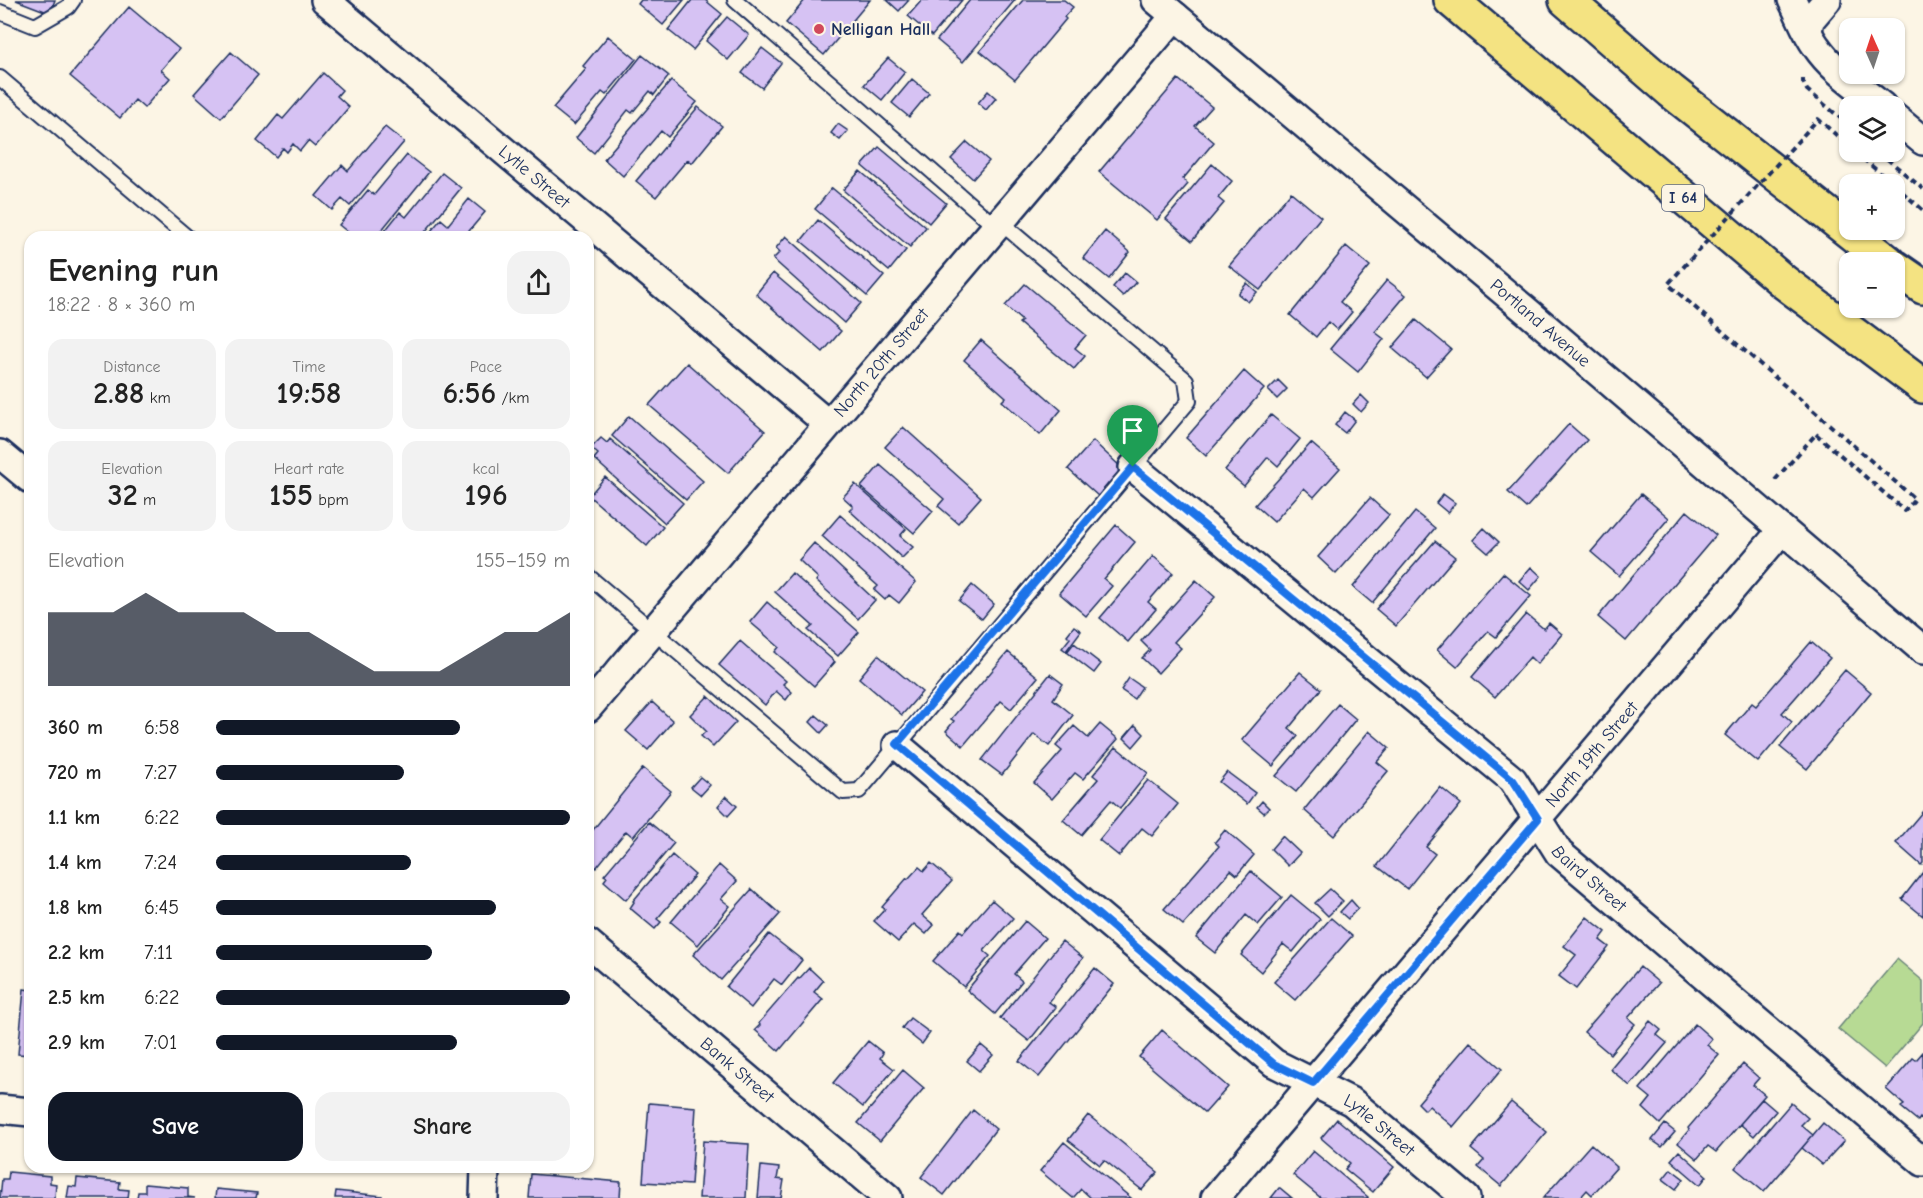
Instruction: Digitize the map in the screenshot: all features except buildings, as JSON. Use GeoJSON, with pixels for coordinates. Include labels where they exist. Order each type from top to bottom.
{"type":"FeatureCollection","features":[{"type":"Feature","properties":{"kind":"highway","name":"I 64"},"geometry":{"type":"LineString","coordinates":[[1451,0],[1784,282],[1923,386]]}},
{"type":"Feature","properties":{"kind":"highway"},"geometry":{"type":"LineString","coordinates":[[1566,0],[1671,91],[1875,252]]}},
{"type":"Feature","properties":{"kind":"highway"},"geometry":{"type":"LineString","coordinates":[[1905,275],[1923,288]]}},
{"type":"Feature","properties":{"kind":"street","name":"Lytle Street"},"geometry":{"type":"LineString","coordinates":[[325,0],[828,424]]}},
{"type":"Feature","properties":{"kind":"street"},"geometry":{"type":"LineString","coordinates":[[1792,0],[1815,45],[1831,64],[1870,96]]}},
{"type":"Feature","properties":{"kind":"street"},"geometry":{"type":"LineString","coordinates":[[1808,31],[1810,20],[1827,0]]}},
{"type":"Feature","properties":{"kind":"street","name":"North 20th Street"},"geometry":{"type":"LineString","coordinates":[[594,701],[998,225],[1165,8]]}},
{"type":"Feature","properties":{"kind":"street","name":"Portland Avenue"},"geometry":{"type":"LineString","coordinates":[[1165,8],[1528,312],[1923,650]]}},
{"type":"Feature","properties":{"kind":"street"},"geometry":{"type":"LineString","coordinates":[[1905,126],[1923,141]]}},
{"type":"Feature","properties":{"kind":"street"},"geometry":{"type":"LineString","coordinates":[[0,454],[24,474]]}},
{"type":"Feature","properties":{"kind":"street","name":"Baird Street"},"geometry":{"type":"LineString","coordinates":[[1133,467],[1513,780],[1559,853],[1923,1162]]}},
{"type":"Feature","properties":{"kind":"street","name":"North 19th Street"},"geometry":{"type":"LineString","coordinates":[[1215,1198],[1782,530]]}},
{"type":"Feature","properties":{"kind":"street","name":"Lytle Street"},"geometry":{"type":"LineString","coordinates":[[897,744],[1274,1064],[1352,1102],[1466,1198]]}},
{"type":"Feature","properties":{"kind":"street","name":"Bank Street"},"geometry":{"type":"LineString","coordinates":[[594,948],[888,1198]]}},
{"type":"Feature","properties":{"kind":"street"},"geometry":{"type":"LineString","coordinates":[[0,1109],[24,1111]]}},
{"type":"Feature","properties":{"kind":"street"},"geometry":{"type":"LineString","coordinates":[[484,1198],[485,1173]]}},
{"type":"Feature","properties":{"kind":"lane"},"geometry":{"type":"LineString","coordinates":[[0,12],[35,26],[68,7],[73,0]]}},
{"type":"Feature","properties":{"kind":"lane"},"geometry":{"type":"LineString","coordinates":[[594,581],[843,792],[859,791],[1189,401],[1185,380],[998,225],[735,0]]}},
{"type":"Feature","properties":{"kind":"lane"},"geometry":{"type":"LineString","coordinates":[[0,78],[180,231]]}},
{"type":"Feature","properties":{"kind":"path"},"geometry":{"type":"LineString","coordinates":[[1807,90],[1839,117]]}},
{"type":"Feature","properties":{"kind":"path"},"geometry":{"type":"LineString","coordinates":[[1775,480],[1816,434],[1905,512],[1916,499],[1668,284],[1818,119],[1839,137]]}},
{"type":"Feature","properties":{"kind":"path"},"geometry":{"type":"LineString","coordinates":[[1867,162],[1881,174]]}},
{"type":"Feature","properties":{"kind":"path"},"geometry":{"type":"LineString","coordinates":[[1891,162],[1923,189]]}},
{"type":"Feature","properties":{"kind":"path"},"geometry":{"type":"LineString","coordinates":[[1905,194],[1923,210]]}},
{"type":"Feature","properties":{"kind":"green space"},"geometry":{"type":"Polygon","coordinates":[[[1897,959],[1923,981],[1923,1023],[1885,1068],[1838,1029],[1897,959]]]}},
{"type":"Feature","properties":{"kind":"place","name":"Nelligan Hall"},"geometry":{"type":"Point","coordinates":[819,29]}},
{"type":"Feature","properties":{"kind":"route"},"geometry":{"type":"LineString","coordinates":[[1133,467],[1513,780],[1538,819],[1313,1083],[1274,1064],[897,744],[1133,467]]}}]}
